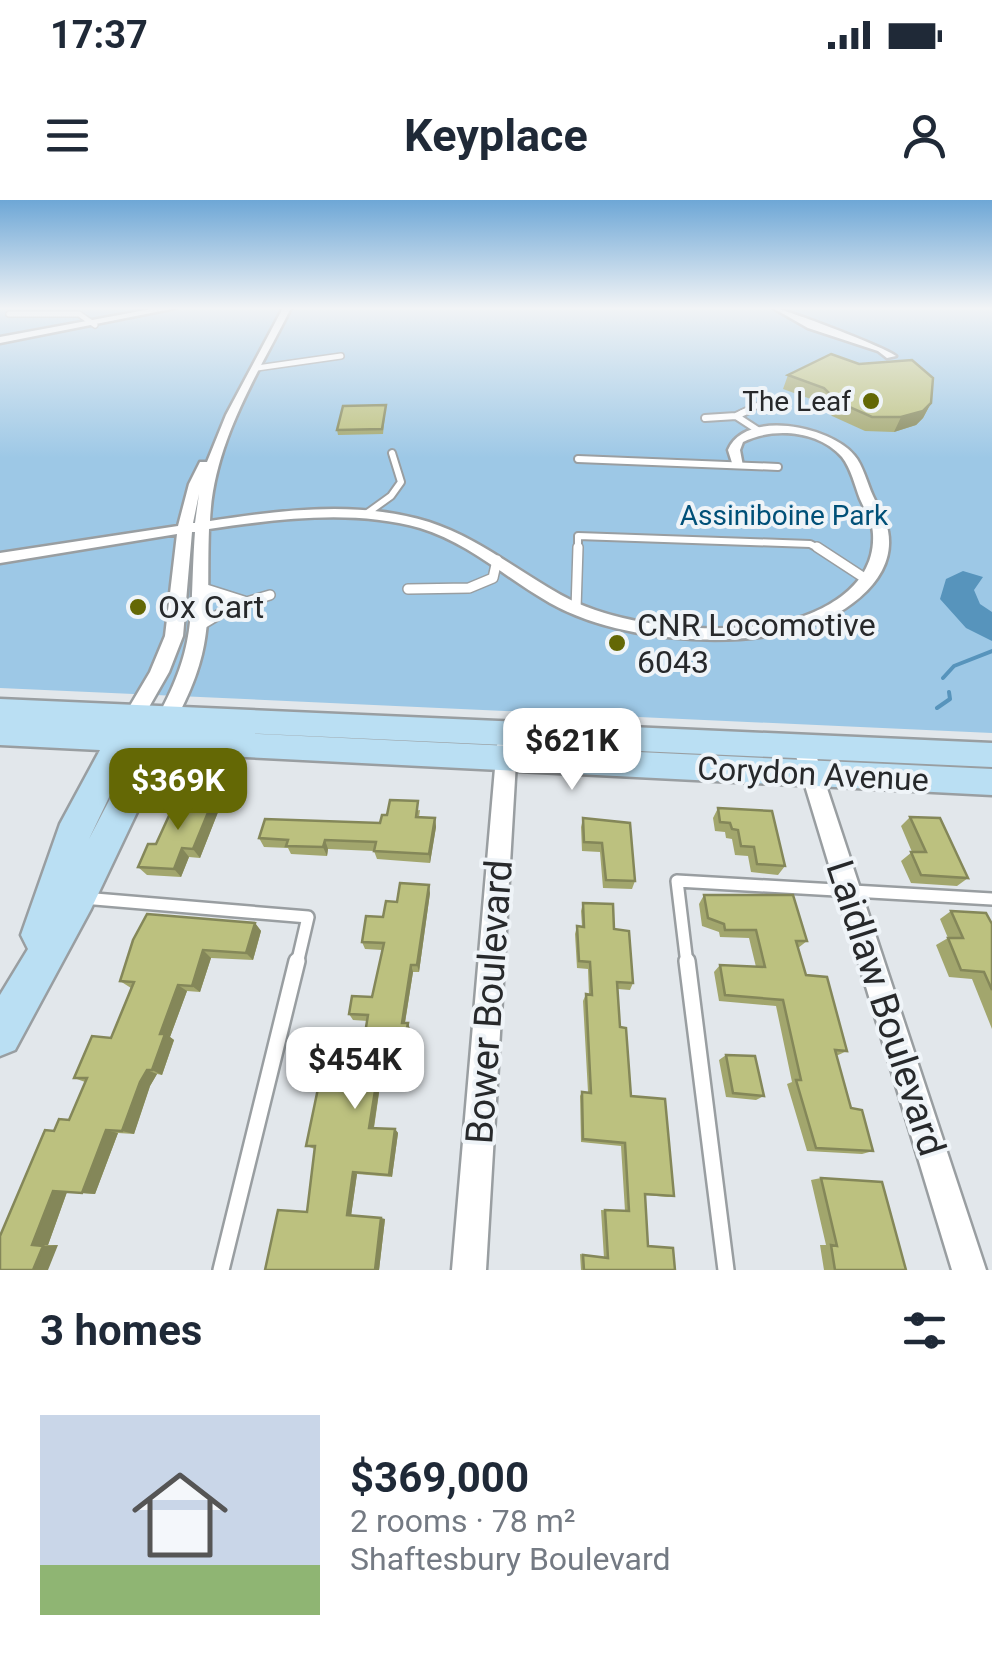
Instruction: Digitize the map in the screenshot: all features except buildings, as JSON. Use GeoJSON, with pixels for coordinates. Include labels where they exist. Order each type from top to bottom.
{"type":"FeatureCollection","features":[{"type":"Feature","properties":{"kind":"main road"},"geometry":{"type":"LineString","coordinates":[[0,710],[144,729]]}},
{"type":"Feature","properties":{"kind":"main road"},"geometry":{"type":"LineString","coordinates":[[0,734],[144,729]]}},
{"type":"Feature","properties":{"kind":"main road"},"geometry":{"type":"LineString","coordinates":[[9,1017],[144,729]]}},
{"type":"Feature","properties":{"kind":"main road","name":"Corydon Avenue"},"geometry":{"type":"LineString","coordinates":[[144,729],[807,760],[992,782]]}},
{"type":"Feature","properties":{"kind":"main road","name":"Corydon Avenue"},"geometry":{"type":"LineString","coordinates":[[807,760],[992,755]]}},
{"type":"Feature","properties":{"kind":"street"},"geometry":{"type":"LineString","coordinates":[[144,729],[174,636],[183,529],[202,468],[213,457],[262,358]]}},
{"type":"Feature","properties":{"kind":"street"},"geometry":{"type":"LineString","coordinates":[[0,558],[283,514],[366,514],[450,533],[576,609],[658,630],[773,630],[826,615],[851,598],[878,560],[883,540],[850,458],[812,434],[759,431],[738,440],[734,450],[738,463]]}},
{"type":"Feature","properties":{"kind":"street"},"geometry":{"type":"LineString","coordinates":[[144,729],[192,670],[203,624],[204,525],[213,457]]}},
{"type":"Feature","properties":{"kind":"street","name":"Bower Boulevard"},"geometry":{"type":"LineString","coordinates":[[470,1270],[507,746]]}},
{"type":"Feature","properties":{"kind":"street","name":"Laidlaw Boulevard"},"geometry":{"type":"LineString","coordinates":[[807,760],[969,1270]]}},
{"type":"Feature","properties":{"kind":"lane"},"geometry":{"type":"LineString","coordinates":[[257,368],[327,358]]}},
{"type":"Feature","properties":{"kind":"lane"},"geometry":{"type":"LineString","coordinates":[[705,418],[736,416],[772,399]]}},
{"type":"Feature","properties":{"kind":"lane"},"geometry":{"type":"LineString","coordinates":[[736,416],[759,431]]}},
{"type":"Feature","properties":{"kind":"lane"},"geometry":{"type":"LineString","coordinates":[[366,514],[391,496],[401,482],[392,453]]}},
{"type":"Feature","properties":{"kind":"lane"},"geometry":{"type":"LineString","coordinates":[[578,458],[778,467]]}},
{"type":"Feature","properties":{"kind":"lane"},"geometry":{"type":"LineString","coordinates":[[576,609],[578,536],[810,544],[843,561],[866,579]]}},
{"type":"Feature","properties":{"kind":"lane"},"geometry":{"type":"LineString","coordinates":[[408,590],[469,588],[493,578],[497,560]]}},
{"type":"Feature","properties":{"kind":"lane"},"geometry":{"type":"LineString","coordinates":[[203,588],[224,598],[244,601]]}},
{"type":"Feature","properties":{"kind":"lane"},"geometry":{"type":"LineString","coordinates":[[203,624],[244,601],[270,596]]}},
{"type":"Feature","properties":{"kind":"lane"},"geometry":{"type":"LineString","coordinates":[[726,1270],[677,881],[992,900]]}},
{"type":"Feature","properties":{"kind":"lane"},"geometry":{"type":"LineString","coordinates":[[65,897],[308,917],[221,1270]]}},
{"type":"Feature","properties":{"kind":"green space","name":"Assiniboine Park"},"geometry":{"type":"Polygon","coordinates":[[[0,358],[992,358],[992,733],[0,688],[0,358]]]}},
{"type":"Feature","properties":{"kind":"shaded area"},"geometry":{"type":"Polygon","coordinates":[[[963,571],[983,577],[974,590],[980,604],[992,612],[992,641],[966,628],[940,599],[946,579],[963,571]]]}},
{"type":"Feature","properties":{"kind":"waterway"},"geometry":{"type":"LineString","coordinates":[[943,678],[954,666],[992,651]]}},
{"type":"Feature","properties":{"kind":"waterway"},"geometry":{"type":"LineString","coordinates":[[937,708],[950,699],[949,692]]}},
{"type":"Feature","properties":{"kind":"place","name":"The Leaf"},"geometry":{"type":"Point","coordinates":[871,401]}},
{"type":"Feature","properties":{"kind":"place","name":"Ox Cart"},"geometry":{"type":"Point","coordinates":[138,607]}},
{"type":"Feature","properties":{"kind":"place","name":"CNR Locomotive 6043"},"geometry":{"type":"Point","coordinates":[617,643]}}]}
